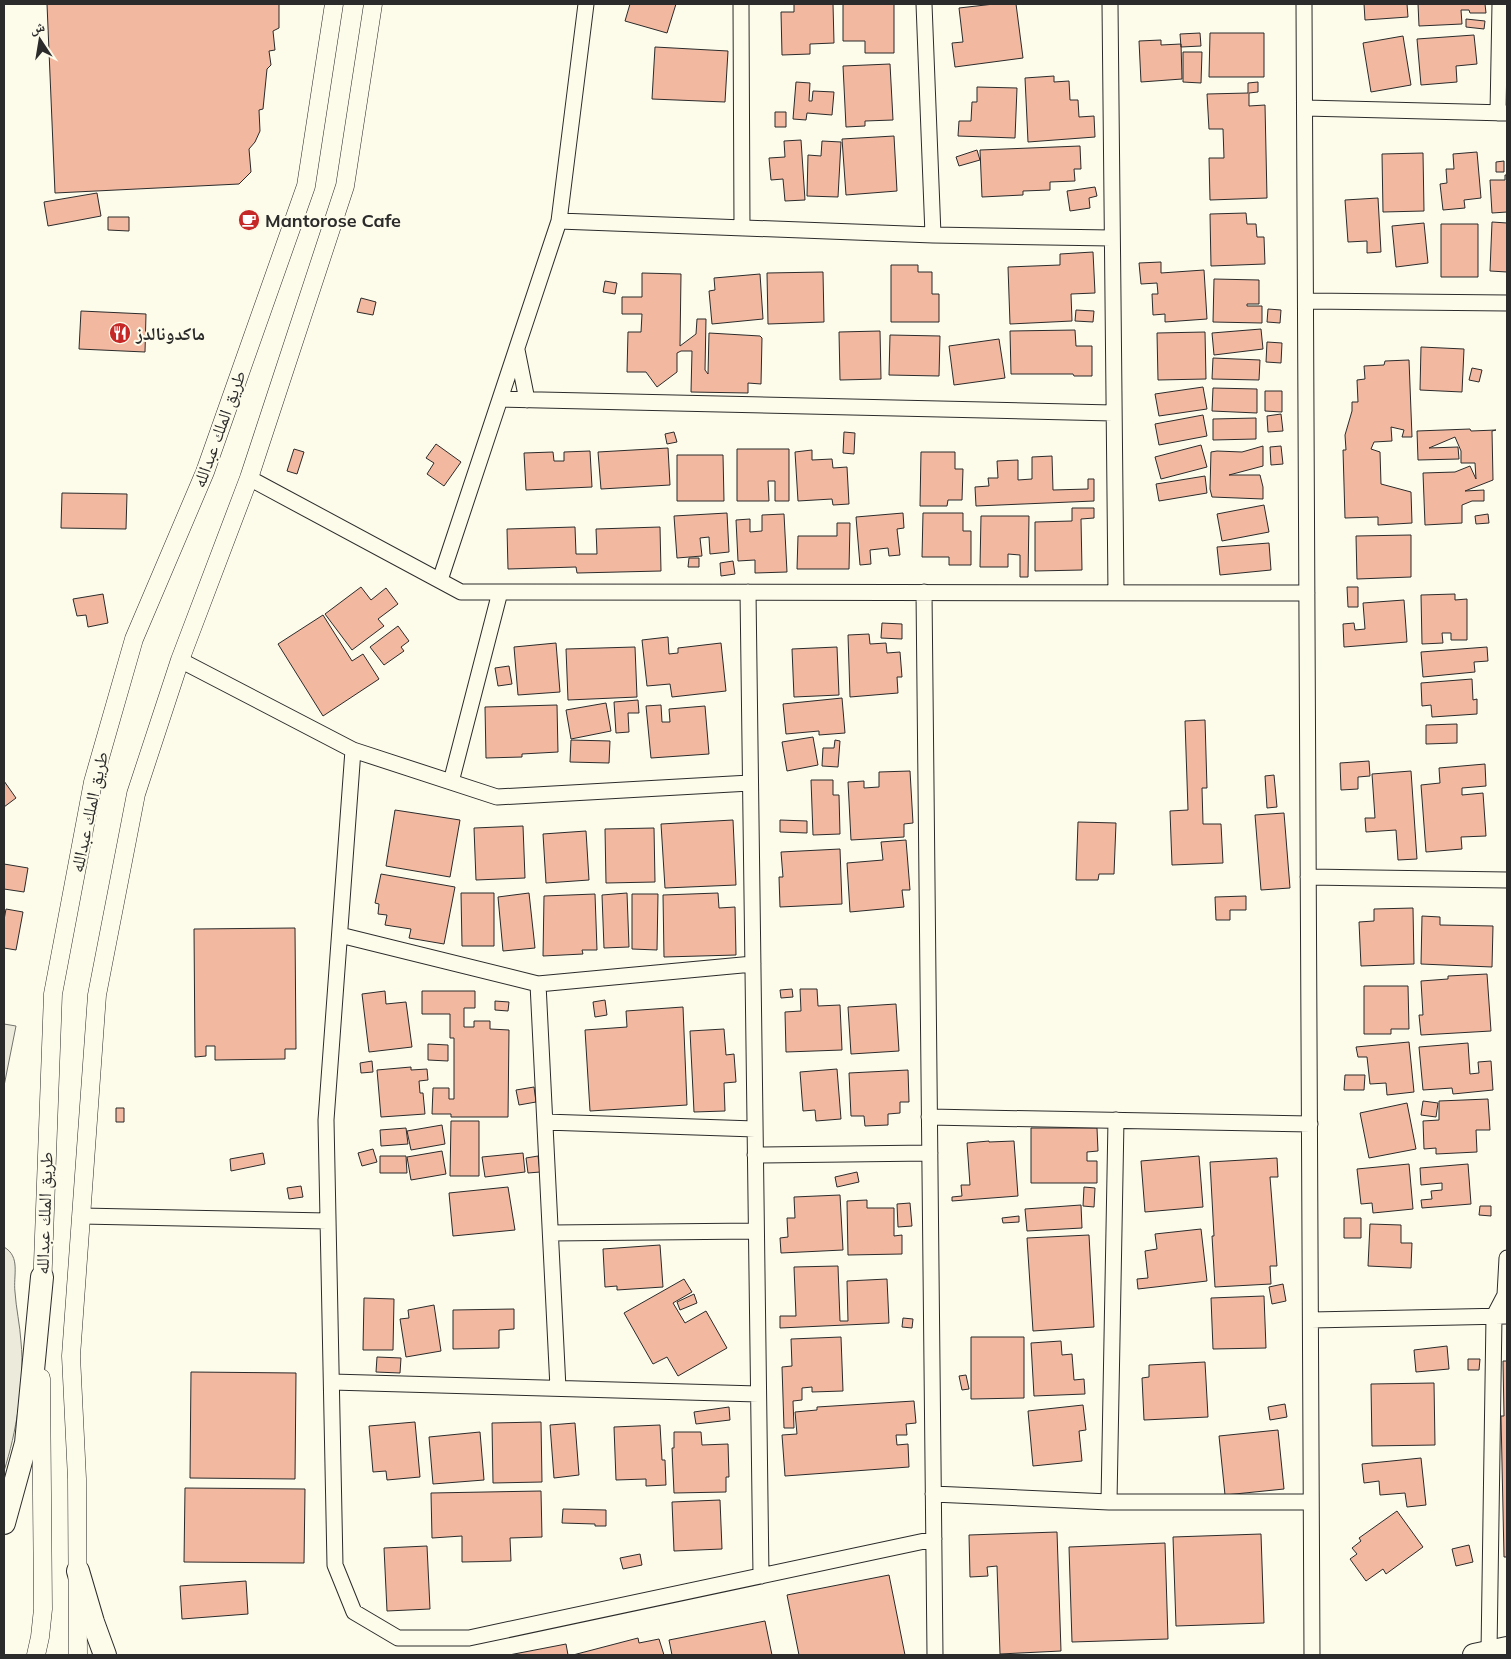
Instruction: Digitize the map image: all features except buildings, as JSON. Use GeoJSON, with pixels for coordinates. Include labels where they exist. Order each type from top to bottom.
{"type":"FeatureCollection","features":[{"type":"Feature","properties":{"kind":"main road"},"geometry":{"type":"LineString","coordinates":[[4,1523],[26,1443],[42,1277]]}},
{"type":"Feature","properties":{"kind":"main road"},"geometry":{"type":"LineString","coordinates":[[78,1571],[105,1655]]}},
{"type":"Feature","properties":{"kind":"street","name":"طريق الملك عبدالله"},"geometry":{"type":"LineString","coordinates":[[36,1655],[40,1637],[42,1609],[42,1277],[53,994],[93,782],[134,639],[205,472],[306,186],[334,4]]}},
{"type":"Feature","properties":{"kind":"street","name":"طريق الملك عبدالله"},"geometry":{"type":"LineString","coordinates":[[78,1655],[77,1479],[71,1356],[97,995],[136,794],[180,660],[249,478],[345,186],[373,4]]}},
{"type":"Feature","properties":{"kind":"street"},"geometry":{"type":"LineString","coordinates":[[370,31],[380,4]]}},
{"type":"Feature","properties":{"kind":"street"},"geometry":{"type":"LineString","coordinates":[[440,580],[559,221],[586,4]]}},
{"type":"Feature","properties":{"kind":"street"},"geometry":{"type":"LineString","coordinates":[[741,4],[742,228]]}},
{"type":"Feature","properties":{"kind":"street"},"geometry":{"type":"LineString","coordinates":[[924,4],[933,235]]}},
{"type":"Feature","properties":{"kind":"street"},"geometry":{"type":"LineString","coordinates":[[1110,4],[1116,592]]}},
{"type":"Feature","properties":{"kind":"street"},"geometry":{"type":"LineString","coordinates":[[1304,4],[1312,1655]]}},
{"type":"Feature","properties":{"kind":"street"},"geometry":{"type":"LineString","coordinates":[[1305,108],[1503,113],[1500,4]]}},
{"type":"Feature","properties":{"kind":"street"},"geometry":{"type":"LineString","coordinates":[[559,221],[933,235],[1111,238]]}},
{"type":"Feature","properties":{"kind":"street"},"geometry":{"type":"LineString","coordinates":[[1306,301],[1507,303]]}},
{"type":"Feature","properties":{"kind":"street"},"geometry":{"type":"LineString","coordinates":[[516,349],[527,400]]}},
{"type":"Feature","properties":{"kind":"street"},"geometry":{"type":"LineString","coordinates":[[500,399],[1113,413]]}},
{"type":"Feature","properties":{"kind":"street"},"geometry":{"type":"LineString","coordinates":[[249,478],[461,592],[1307,593]]}},
{"type":"Feature","properties":{"kind":"street"},"geometry":{"type":"LineString","coordinates":[[451,782],[500,592]]}},
{"type":"Feature","properties":{"kind":"street"},"geometry":{"type":"LineString","coordinates":[[748,592],[761,1576]]}},
{"type":"Feature","properties":{"kind":"street"},"geometry":{"type":"LineString","coordinates":[[924,592],[935,1655]]}},
{"type":"Feature","properties":{"kind":"street"},"geometry":{"type":"LineString","coordinates":[[180,660],[353,750],[497,796],[750,783]]}},
{"type":"Feature","properties":{"kind":"street"},"geometry":{"type":"LineString","coordinates":[[353,750],[326,1120],[335,1565],[354,1612],[398,1638],[469,1638],[934,1539]]}},
{"type":"Feature","properties":{"kind":"street"},"geometry":{"type":"LineString","coordinates":[[1308,876],[1507,880]]}},
{"type":"Feature","properties":{"kind":"street"},"geometry":{"type":"LineString","coordinates":[[340,935],[538,984],[753,964]]}},
{"type":"Feature","properties":{"kind":"street"},"geometry":{"type":"LineString","coordinates":[[538,984],[558,1388]]}},
{"type":"Feature","properties":{"kind":"street"},"geometry":{"type":"LineString","coordinates":[[929,1117],[1310,1124]]}},
{"type":"Feature","properties":{"kind":"street"},"geometry":{"type":"LineString","coordinates":[[1109,1502],[1116,1120]]}},
{"type":"Feature","properties":{"kind":"street"},"geometry":{"type":"LineString","coordinates":[[545,1122],[755,1129]]}},
{"type":"Feature","properties":{"kind":"street"},"geometry":{"type":"LineString","coordinates":[[755,1155],[930,1152]]}},
{"type":"Feature","properties":{"kind":"street"},"geometry":{"type":"LineString","coordinates":[[81,1216],[327,1221]]}},
{"type":"Feature","properties":{"kind":"street"},"geometry":{"type":"LineString","coordinates":[[550,1233],[756,1230]]}},
{"type":"Feature","properties":{"kind":"street"},"geometry":{"type":"LineString","coordinates":[[1490,1652],[1500,1316],[1507,1258]]}},
{"type":"Feature","properties":{"kind":"street"},"geometry":{"type":"LineString","coordinates":[[1311,1320],[1500,1316]]}},
{"type":"Feature","properties":{"kind":"street"},"geometry":{"type":"LineString","coordinates":[[332,1382],[758,1394]]}},
{"type":"Feature","properties":{"kind":"street"},"geometry":{"type":"LineString","coordinates":[[933,1494],[1109,1502],[1311,1502]]}},
{"type":"Feature","properties":{"kind":"shaded area"},"geometry":{"type":"Polygon","coordinates":[[[4,1024],[16,1026],[4,1086],[4,1024]]]}},
{"type":"Feature","properties":{"kind":"shaded area"},"geometry":{"type":"Polygon","coordinates":[[[4,1247],[13,1256],[15,1267],[15,1292],[22,1373],[12,1441],[4,1471],[4,1247]]]}},
{"type":"Feature","properties":{"kind":"place","name":"Mantorose Cafe"},"geometry":{"type":"Point","coordinates":[249,220]}},
{"type":"Feature","properties":{"kind":"place","name":"ماكدونالدز"},"geometry":{"type":"Point","coordinates":[120,333]}}]}
